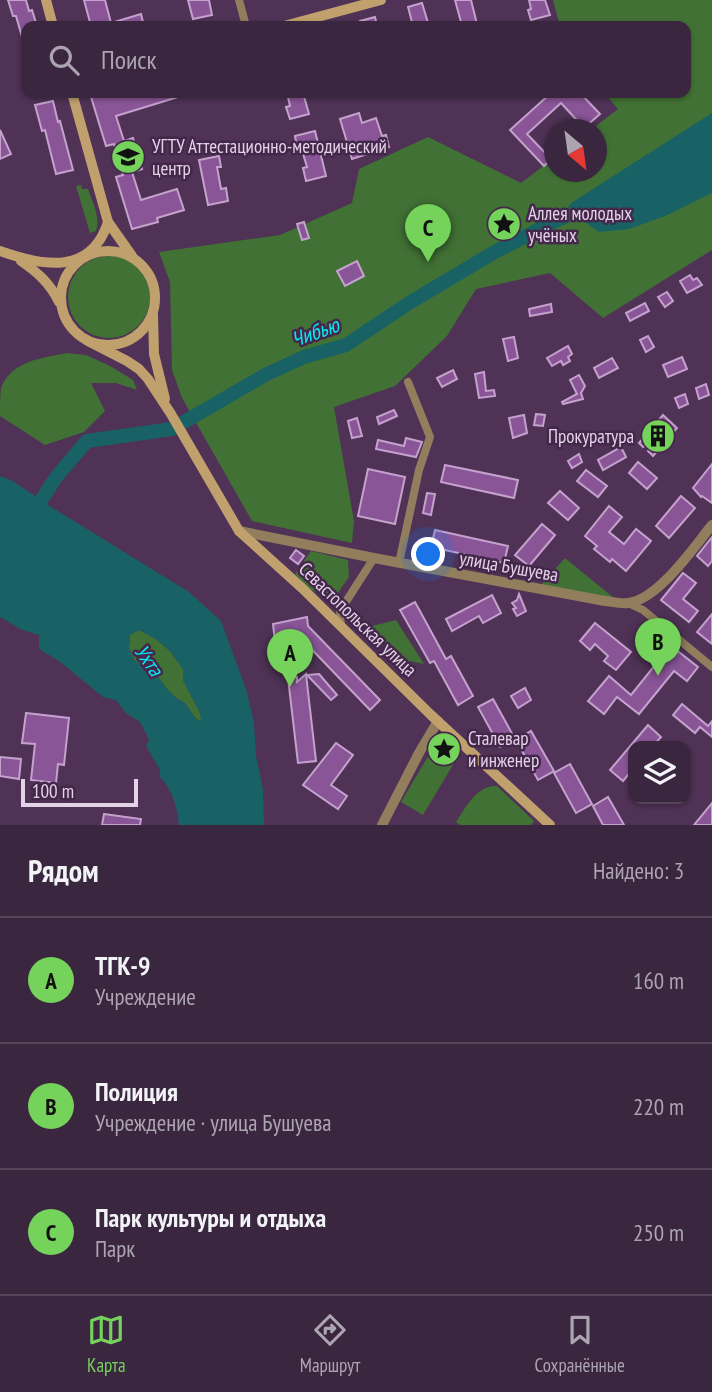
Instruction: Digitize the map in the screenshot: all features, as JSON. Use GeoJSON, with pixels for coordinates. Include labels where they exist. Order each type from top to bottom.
{"type":"FeatureCollection","features":[{"type":"Feature","properties":{"kind":"main road"},"geometry":{"type":"LineString","coordinates":[[46,0],[52,21]]}},
{"type":"Feature","properties":{"kind":"main road"},"geometry":{"type":"LineString","coordinates":[[303,21],[381,0]]}},
{"type":"Feature","properties":{"kind":"main road"},"geometry":{"type":"LineString","coordinates":[[12,255],[43,277],[54,291],[66,320],[75,332],[88,341],[102,345],[131,339],[144,329],[153,315],[156,299],[146,268],[133,257],[107,222],[73,98]]}},
{"type":"Feature","properties":{"kind":"main road"},"geometry":{"type":"LineString","coordinates":[[61,306],[65,277],[100,241],[107,222]]}},
{"type":"Feature","properties":{"kind":"main road"},"geometry":{"type":"LineString","coordinates":[[0,251],[48,263],[68,262],[102,250],[118,251],[133,257]]}},
{"type":"Feature","properties":{"kind":"main road","name":"Севастопольская улица"},"geometry":{"type":"LineString","coordinates":[[153,315],[156,366],[171,414]]}},
{"type":"Feature","properties":{"kind":"main road","name":"Севастопольская улица"},"geometry":{"type":"LineString","coordinates":[[88,341],[121,357],[148,379],[239,531],[550,825]]}},
{"type":"Feature","properties":{"kind":"street"},"geometry":{"type":"LineString","coordinates":[[239,0],[245,21]]}},
{"type":"Feature","properties":{"kind":"street"},"geometry":{"type":"LineString","coordinates":[[399,563],[419,470],[430,437],[408,382]]}},
{"type":"Feature","properties":{"kind":"street"},"geometry":{"type":"LineString","coordinates":[[628,603],[655,590],[679,566],[712,525]]}},
{"type":"Feature","properties":{"kind":"street","name":"улица Бушуева"},"geometry":{"type":"LineString","coordinates":[[239,531],[399,563],[628,603],[643,610],[712,667]]}},
{"type":"Feature","properties":{"kind":"street"},"geometry":{"type":"LineString","coordinates":[[341,627],[340,611],[374,558]]}},
{"type":"Feature","properties":{"kind":"street"},"geometry":{"type":"LineString","coordinates":[[382,825],[438,721]]}},
{"type":"Feature","properties":{"kind":"green space"},"geometry":{"type":"Polygon","coordinates":[[[553,0],[712,0],[712,250],[603,318],[550,273],[476,289],[447,336],[395,386],[334,407],[354,521],[352,543],[252,521],[182,398],[172,370],[170,282],[159,252],[280,235],[352,203],[359,169],[428,137],[521,183],[544,166],[544,182],[607,182],[605,119],[618,109],[608,98],[691,98],[691,21],[559,21],[553,0]]]}},
{"type":"Feature","properties":{"kind":"green space"},"geometry":{"type":"Polygon","coordinates":[[[81,185],[82,189],[88,189],[97,215],[96,231],[90,233],[76,186],[81,185]]]}},
{"type":"Feature","properties":{"kind":"green space"},"geometry":{"type":"Polygon","coordinates":[[[109,256],[125,259],[138,268],[147,281],[150,297],[147,313],[138,326],[125,335],[109,338],[93,335],[80,326],[71,313],[68,297],[71,281],[80,268],[93,259],[109,256]]]}},
{"type":"Feature","properties":{"kind":"green space"},"geometry":{"type":"Polygon","coordinates":[[[67,353],[86,355],[110,366],[133,380],[137,390],[116,383],[91,383],[105,411],[84,432],[45,445],[0,416],[1,388],[12,372],[20,366],[67,353]]]}},
{"type":"Feature","properties":{"kind":"green space"},"geometry":{"type":"Polygon","coordinates":[[[311,551],[348,560],[349,577],[333,600],[309,589],[295,574],[311,551]]]}},
{"type":"Feature","properties":{"kind":"green space"},"geometry":{"type":"Polygon","coordinates":[[[565,558],[614,598],[540,586],[565,558]]]}},
{"type":"Feature","properties":{"kind":"green space"},"geometry":{"type":"Polygon","coordinates":[[[396,620],[424,664],[400,659],[388,649],[372,626],[396,620]]]}},
{"type":"Feature","properties":{"kind":"green space"},"geometry":{"type":"Polygon","coordinates":[[[139,630],[170,651],[183,669],[183,680],[202,721],[196,719],[185,703],[167,689],[154,672],[135,661],[129,648],[130,635],[139,630]]]}},
{"type":"Feature","properties":{"kind":"green space"},"geometry":{"type":"Polygon","coordinates":[[[442,745],[448,745],[460,753],[423,815],[401,802],[430,753],[442,745]]]}},
{"type":"Feature","properties":{"kind":"green space"},"geometry":{"type":"Polygon","coordinates":[[[497,786],[534,821],[531,825],[460,825],[456,822],[475,795],[497,786]]]}},
{"type":"Feature","properties":{"kind":"shaded area"},"geometry":{"type":"Polygon","coordinates":[[[712,113],[712,193],[665,216],[629,229],[599,232],[578,217],[574,218],[567,209],[571,203],[712,113]]]}},
{"type":"Feature","properties":{"kind":"shaded area"},"geometry":{"type":"Polygon","coordinates":[[[0,476],[13,481],[189,592],[221,621],[247,692],[254,723],[256,756],[263,789],[264,825],[179,825],[174,799],[160,777],[160,770],[146,746],[149,739],[140,722],[126,713],[116,700],[103,697],[59,661],[39,649],[39,635],[20,629],[0,617],[0,476]],[[139,630],[130,635],[129,648],[135,661],[154,672],[167,689],[185,703],[196,719],[201,721],[200,713],[183,680],[183,669],[170,651],[139,630]]]}},
{"type":"Feature","properties":{"kind":"building"},"geometry":{"type":"Polygon","coordinates":[[[8,0],[26,0],[35,21],[21,21],[21,34],[16,16],[13,16],[8,0]]]}},
{"type":"Feature","properties":{"kind":"building"},"geometry":{"type":"Polygon","coordinates":[[[84,0],[105,0],[110,21],[90,21],[84,0]]]}},
{"type":"Feature","properties":{"kind":"building"},"geometry":{"type":"Polygon","coordinates":[[[188,0],[209,0],[212,15],[193,19],[188,0]]]}},
{"type":"Feature","properties":{"kind":"building"},"geometry":{"type":"Polygon","coordinates":[[[455,0],[471,0],[476,21],[461,21],[455,0]]]}},
{"type":"Feature","properties":{"kind":"building"},"geometry":{"type":"Polygon","coordinates":[[[529,0],[545,0],[550,15],[531,20],[529,0]]]}},
{"type":"Feature","properties":{"kind":"building"},"geometry":{"type":"Polygon","coordinates":[[[422,3],[427,21],[412,21],[408,7],[422,3]]]}},
{"type":"Feature","properties":{"kind":"building"},"geometry":{"type":"Polygon","coordinates":[[[141,14],[143,21],[118,21],[141,14]]]}},
{"type":"Feature","properties":{"kind":"building"},"geometry":{"type":"Polygon","coordinates":[[[375,17],[376,21],[360,21],[375,17]]]}},
{"type":"Feature","properties":{"kind":"building"},"geometry":{"type":"Polygon","coordinates":[[[91,98],[175,98],[116,116],[124,141],[133,138],[142,169],[132,172],[141,200],[177,189],[184,210],[157,218],[158,222],[132,229],[116,177],[123,175],[114,144],[106,146],[91,98]]]}},
{"type":"Feature","properties":{"kind":"building"},"geometry":{"type":"Polygon","coordinates":[[[288,98],[304,98],[309,114],[290,119],[286,107],[290,106],[288,98]]]}},
{"type":"Feature","properties":{"kind":"building"},"geometry":{"type":"Polygon","coordinates":[[[545,98],[585,98],[600,114],[594,119],[576,119],[561,103],[527,134],[544,152],[544,166],[510,130],[545,98]]]}},
{"type":"Feature","properties":{"kind":"building"},"geometry":{"type":"Polygon","coordinates":[[[53,101],[73,170],[56,174],[45,130],[42,131],[35,105],[53,101]]]}},
{"type":"Feature","properties":{"kind":"building"},"geometry":{"type":"Polygon","coordinates":[[[359,113],[362,123],[376,118],[382,136],[386,135],[389,147],[352,159],[340,119],[359,113]]]}},
{"type":"Feature","properties":{"kind":"building"},"geometry":{"type":"Polygon","coordinates":[[[0,130],[11,154],[0,159],[0,130]]]}},
{"type":"Feature","properties":{"kind":"building"},"geometry":{"type":"Polygon","coordinates":[[[315,131],[326,176],[306,181],[303,168],[307,167],[301,147],[297,148],[295,136],[315,131]]]}},
{"type":"Feature","properties":{"kind":"building"},"geometry":{"type":"Polygon","coordinates":[[[219,156],[221,167],[217,167],[221,189],[226,188],[228,201],[208,205],[199,160],[219,156]]]}},
{"type":"Feature","properties":{"kind":"building"},"geometry":{"type":"Polygon","coordinates":[[[304,222],[309,238],[302,240],[297,224],[304,222]]]}},
{"type":"Feature","properties":{"kind":"building"},"geometry":{"type":"Polygon","coordinates":[[[357,261],[364,276],[345,286],[337,271],[357,261]]]}},
{"type":"Feature","properties":{"kind":"building"},"geometry":{"type":"Polygon","coordinates":[[[690,275],[693,280],[697,278],[702,285],[687,293],[680,281],[690,275]]]}},
{"type":"Feature","properties":{"kind":"building"},"geometry":{"type":"Polygon","coordinates":[[[667,292],[673,301],[665,307],[658,297],[667,292]]]}},
{"type":"Feature","properties":{"kind":"building"},"geometry":{"type":"Polygon","coordinates":[[[645,303],[649,311],[630,321],[626,313],[645,303]]]}},
{"type":"Feature","properties":{"kind":"building"},"geometry":{"type":"Polygon","coordinates":[[[551,304],[552,312],[530,316],[529,309],[551,304]]]}},
{"type":"Feature","properties":{"kind":"building"},"geometry":{"type":"Polygon","coordinates":[[[648,336],[654,347],[646,352],[640,340],[648,336]]]}},
{"type":"Feature","properties":{"kind":"building"},"geometry":{"type":"Polygon","coordinates":[[[514,337],[518,358],[508,361],[503,339],[514,337]]]}},
{"type":"Feature","properties":{"kind":"building"},"geometry":{"type":"Polygon","coordinates":[[[568,346],[572,354],[568,357],[570,361],[563,365],[561,361],[552,366],[547,358],[568,346]]]}},
{"type":"Feature","properties":{"kind":"building"},"geometry":{"type":"Polygon","coordinates":[[[682,357],[687,369],[668,377],[663,365],[682,357]]]}},
{"type":"Feature","properties":{"kind":"building"},"geometry":{"type":"Polygon","coordinates":[[[612,358],[618,368],[599,378],[594,368],[612,358]]]}},
{"type":"Feature","properties":{"kind":"building"},"geometry":{"type":"Polygon","coordinates":[[[453,370],[457,379],[442,387],[437,378],[453,370]]]}},
{"type":"Feature","properties":{"kind":"building"},"geometry":{"type":"Polygon","coordinates":[[[484,372],[486,391],[494,390],[495,396],[479,398],[475,374],[484,372]]]}},
{"type":"Feature","properties":{"kind":"building"},"geometry":{"type":"Polygon","coordinates":[[[579,375],[585,386],[581,393],[583,399],[563,404],[562,402],[577,394],[570,380],[579,375]]]}},
{"type":"Feature","properties":{"kind":"building"},"geometry":{"type":"Polygon","coordinates":[[[706,384],[709,395],[699,399],[696,388],[706,384]]]}},
{"type":"Feature","properties":{"kind":"building"},"geometry":{"type":"Polygon","coordinates":[[[685,394],[688,404],[679,408],[675,398],[685,394]]]}},
{"type":"Feature","properties":{"kind":"building"},"geometry":{"type":"Polygon","coordinates":[[[394,410],[397,416],[379,424],[377,417],[394,410]]]}},
{"type":"Feature","properties":{"kind":"building"},"geometry":{"type":"Polygon","coordinates":[[[536,414],[545,415],[543,426],[534,425],[536,414]]]}},
{"type":"Feature","properties":{"kind":"building"},"geometry":{"type":"Polygon","coordinates":[[[524,415],[527,433],[513,438],[509,418],[524,415]]]}},
{"type":"Feature","properties":{"kind":"building","name":"Прокуратура"},"geometry":{"type":"Polygon","coordinates":[[[663,415],[677,428],[653,456],[648,451],[658,439],[643,447],[639,443],[663,415]]]}},
{"type":"Feature","properties":{"kind":"building"},"geometry":{"type":"Polygon","coordinates":[[[357,418],[362,436],[352,438],[348,421],[357,418]]]}},
{"type":"Feature","properties":{"kind":"building"},"geometry":{"type":"Polygon","coordinates":[[[406,438],[422,442],[416,457],[376,449],[378,440],[404,446],[406,438]]]}},
{"type":"Feature","properties":{"kind":"building"},"geometry":{"type":"Polygon","coordinates":[[[621,447],[626,457],[603,470],[598,460],[621,447]]]}},
{"type":"Feature","properties":{"kind":"building"},"geometry":{"type":"Polygon","coordinates":[[[579,454],[582,462],[572,468],[568,461],[579,454]]]}},
{"type":"Feature","properties":{"kind":"building"},"geometry":{"type":"Polygon","coordinates":[[[638,462],[657,478],[647,489],[629,473],[638,462]]]}},
{"type":"Feature","properties":{"kind":"building"},"geometry":{"type":"Polygon","coordinates":[[[712,464],[712,503],[701,497],[693,488],[712,464]]]}},
{"type":"Feature","properties":{"kind":"building"},"geometry":{"type":"Polygon","coordinates":[[[445,465],[518,480],[514,498],[441,482],[445,465]]]}},
{"type":"Feature","properties":{"kind":"building"},"geometry":{"type":"Polygon","coordinates":[[[368,469],[405,477],[395,524],[358,516],[368,469]]]}},
{"type":"Feature","properties":{"kind":"building"},"geometry":{"type":"Polygon","coordinates":[[[586,470],[607,486],[598,497],[577,481],[586,470]]]}},
{"type":"Feature","properties":{"kind":"building"},"geometry":{"type":"Polygon","coordinates":[[[560,491],[579,508],[568,520],[548,503],[560,491]]]}},
{"type":"Feature","properties":{"kind":"building"},"geometry":{"type":"Polygon","coordinates":[[[427,493],[435,494],[431,515],[423,513],[427,493]]]}},
{"type":"Feature","properties":{"kind":"building"},"geometry":{"type":"Polygon","coordinates":[[[681,496],[695,508],[669,538],[656,526],[681,496]]]}},
{"type":"Feature","properties":{"kind":"building"},"geometry":{"type":"Polygon","coordinates":[[[609,506],[622,517],[609,532],[624,544],[636,529],[651,541],[626,571],[594,549],[597,546],[585,536],[609,506]]]}},
{"type":"Feature","properties":{"kind":"building"},"geometry":{"type":"Polygon","coordinates":[[[542,524],[555,535],[529,566],[515,555],[542,524]]]}},
{"type":"Feature","properties":{"kind":"building"},"geometry":{"type":"Polygon","coordinates":[[[435,530],[508,546],[504,563],[431,547],[435,530]]]}},
{"type":"Feature","properties":{"kind":"building"},"geometry":{"type":"Polygon","coordinates":[[[712,537],[712,561],[708,566],[697,556],[712,537]]]}},
{"type":"Feature","properties":{"kind":"building"},"geometry":{"type":"Polygon","coordinates":[[[296,550],[304,556],[298,564],[290,558],[296,550]]]}},
{"type":"Feature","properties":{"kind":"building"},"geometry":{"type":"Polygon","coordinates":[[[683,573],[696,583],[683,599],[698,611],[689,622],[661,600],[683,573]]]}},
{"type":"Feature","properties":{"kind":"building"},"geometry":{"type":"Polygon","coordinates":[[[519,594],[526,611],[517,616],[512,603],[517,600],[519,594]]]}},
{"type":"Feature","properties":{"kind":"building"},"geometry":{"type":"Polygon","coordinates":[[[492,595],[501,613],[483,623],[479,616],[452,631],[446,619],[492,595]]]}},
{"type":"Feature","properties":{"kind":"building"},"geometry":{"type":"Polygon","coordinates":[[[415,602],[446,659],[451,656],[473,696],[458,705],[434,661],[430,663],[400,610],[415,602]]]}},
{"type":"Feature","properties":{"kind":"building"},"geometry":{"type":"Polygon","coordinates":[[[712,614],[712,644],[697,632],[712,614]]]}},
{"type":"Feature","properties":{"kind":"building"},"geometry":{"type":"Polygon","coordinates":[[[307,617],[308,626],[380,700],[370,710],[295,632],[287,640],[293,646],[295,665],[278,667],[273,624],[307,617]]]}},
{"type":"Feature","properties":{"kind":"building"},"geometry":{"type":"Polygon","coordinates":[[[595,623],[631,652],[616,670],[604,661],[608,656],[595,644],[590,650],[580,641],[595,623]]]}},
{"type":"Feature","properties":{"kind":"building"},"geometry":{"type":"Polygon","coordinates":[[[661,638],[698,667],[687,681],[674,671],[639,714],[617,697],[604,714],[588,701],[609,676],[631,695],[660,659],[650,651],[661,638]]]}},
{"type":"Feature","properties":{"kind":"building"},"geometry":{"type":"Polygon","coordinates":[[[306,674],[316,761],[298,763],[288,678],[297,677],[297,682],[306,674]]]}},
{"type":"Feature","properties":{"kind":"building"},"geometry":{"type":"Polygon","coordinates":[[[319,674],[337,695],[331,700],[307,675],[319,674]]]}},
{"type":"Feature","properties":{"kind":"building"},"geometry":{"type":"Polygon","coordinates":[[[525,688],[531,700],[518,708],[511,696],[525,688]]]}},
{"type":"Feature","properties":{"kind":"building"},"geometry":{"type":"Polygon","coordinates":[[[493,699],[515,739],[500,747],[478,707],[493,699]]]}},
{"type":"Feature","properties":{"kind":"building"},"geometry":{"type":"Polygon","coordinates":[[[682,704],[708,726],[712,721],[712,737],[700,727],[695,733],[673,715],[682,704]]]}},
{"type":"Feature","properties":{"kind":"building"},"geometry":{"type":"Polygon","coordinates":[[[26,713],[69,718],[64,765],[58,764],[56,783],[31,780],[35,744],[22,743],[26,713]]]}},
{"type":"Feature","properties":{"kind":"building"},"geometry":{"type":"Polygon","coordinates":[[[648,725],[661,737],[657,741],[634,741],[648,725]]]}},
{"type":"Feature","properties":{"kind":"building"},"geometry":{"type":"Polygon","coordinates":[[[531,731],[554,771],[538,780],[516,740],[531,731]]]}},
{"type":"Feature","properties":{"kind":"building"},"geometry":{"type":"Polygon","coordinates":[[[336,743],[353,755],[331,785],[347,796],[338,809],[303,785],[336,743]]]}},
{"type":"Feature","properties":{"kind":"building"},"geometry":{"type":"Polygon","coordinates":[[[628,749],[628,775],[623,781],[610,770],[628,749]]]}},
{"type":"Feature","properties":{"kind":"building"},"geometry":{"type":"Polygon","coordinates":[[[0,757],[21,759],[19,779],[0,776],[0,757]]]}},
{"type":"Feature","properties":{"kind":"building"},"geometry":{"type":"Polygon","coordinates":[[[570,764],[592,804],[576,813],[554,773],[570,764]]]}},
{"type":"Feature","properties":{"kind":"building"},"geometry":{"type":"Polygon","coordinates":[[[608,797],[624,825],[603,825],[593,806],[608,797]]]}},
{"type":"Feature","properties":{"kind":"building"},"geometry":{"type":"Polygon","coordinates":[[[712,803],[712,825],[694,825],[712,803]]]}},
{"type":"Feature","properties":{"kind":"building"},"geometry":{"type":"Polygon","coordinates":[[[104,814],[141,819],[140,825],[102,825],[104,814]]]}},
{"type":"Feature","properties":{"kind":"waterway","name":"Чибью"},"geometry":{"type":"LineString","coordinates":[[32,514],[57,476],[87,441],[172,429],[265,375],[304,357],[346,345],[409,303],[493,253],[588,207]]}},
{"type":"Feature","properties":{"kind":"place","name":"УГТУ Аттестационно-методический центр"},"geometry":{"type":"Point","coordinates":[128,157]}},
{"type":"Feature","properties":{"kind":"place","name":"Аллея молодых учёных"},"geometry":{"type":"Point","coordinates":[504,224]}},
{"type":"Feature","properties":{"kind":"place","name":"Парк культуры и отдыха"},"geometry":{"type":"Point","coordinates":[428,262]}},
{"type":"Feature","properties":{"kind":"place","name":"Прокуратура"},"geometry":{"type":"Point","coordinates":[658,436]}},
{"type":"Feature","properties":{"kind":"place","name":"Полиция"},"geometry":{"type":"Point","coordinates":[658,676]}},
{"type":"Feature","properties":{"kind":"place","name":"ТГК-9"},"geometry":{"type":"Point","coordinates":[290,687]}},
{"type":"Feature","properties":{"kind":"place","name":"Сталевар и инженер"},"geometry":{"type":"Point","coordinates":[444,749]}},
{"type":"Feature","properties":{"kind":"water label","name":"Ухта"},"geometry":{"type":"Point","coordinates":[149,660]}}]}
